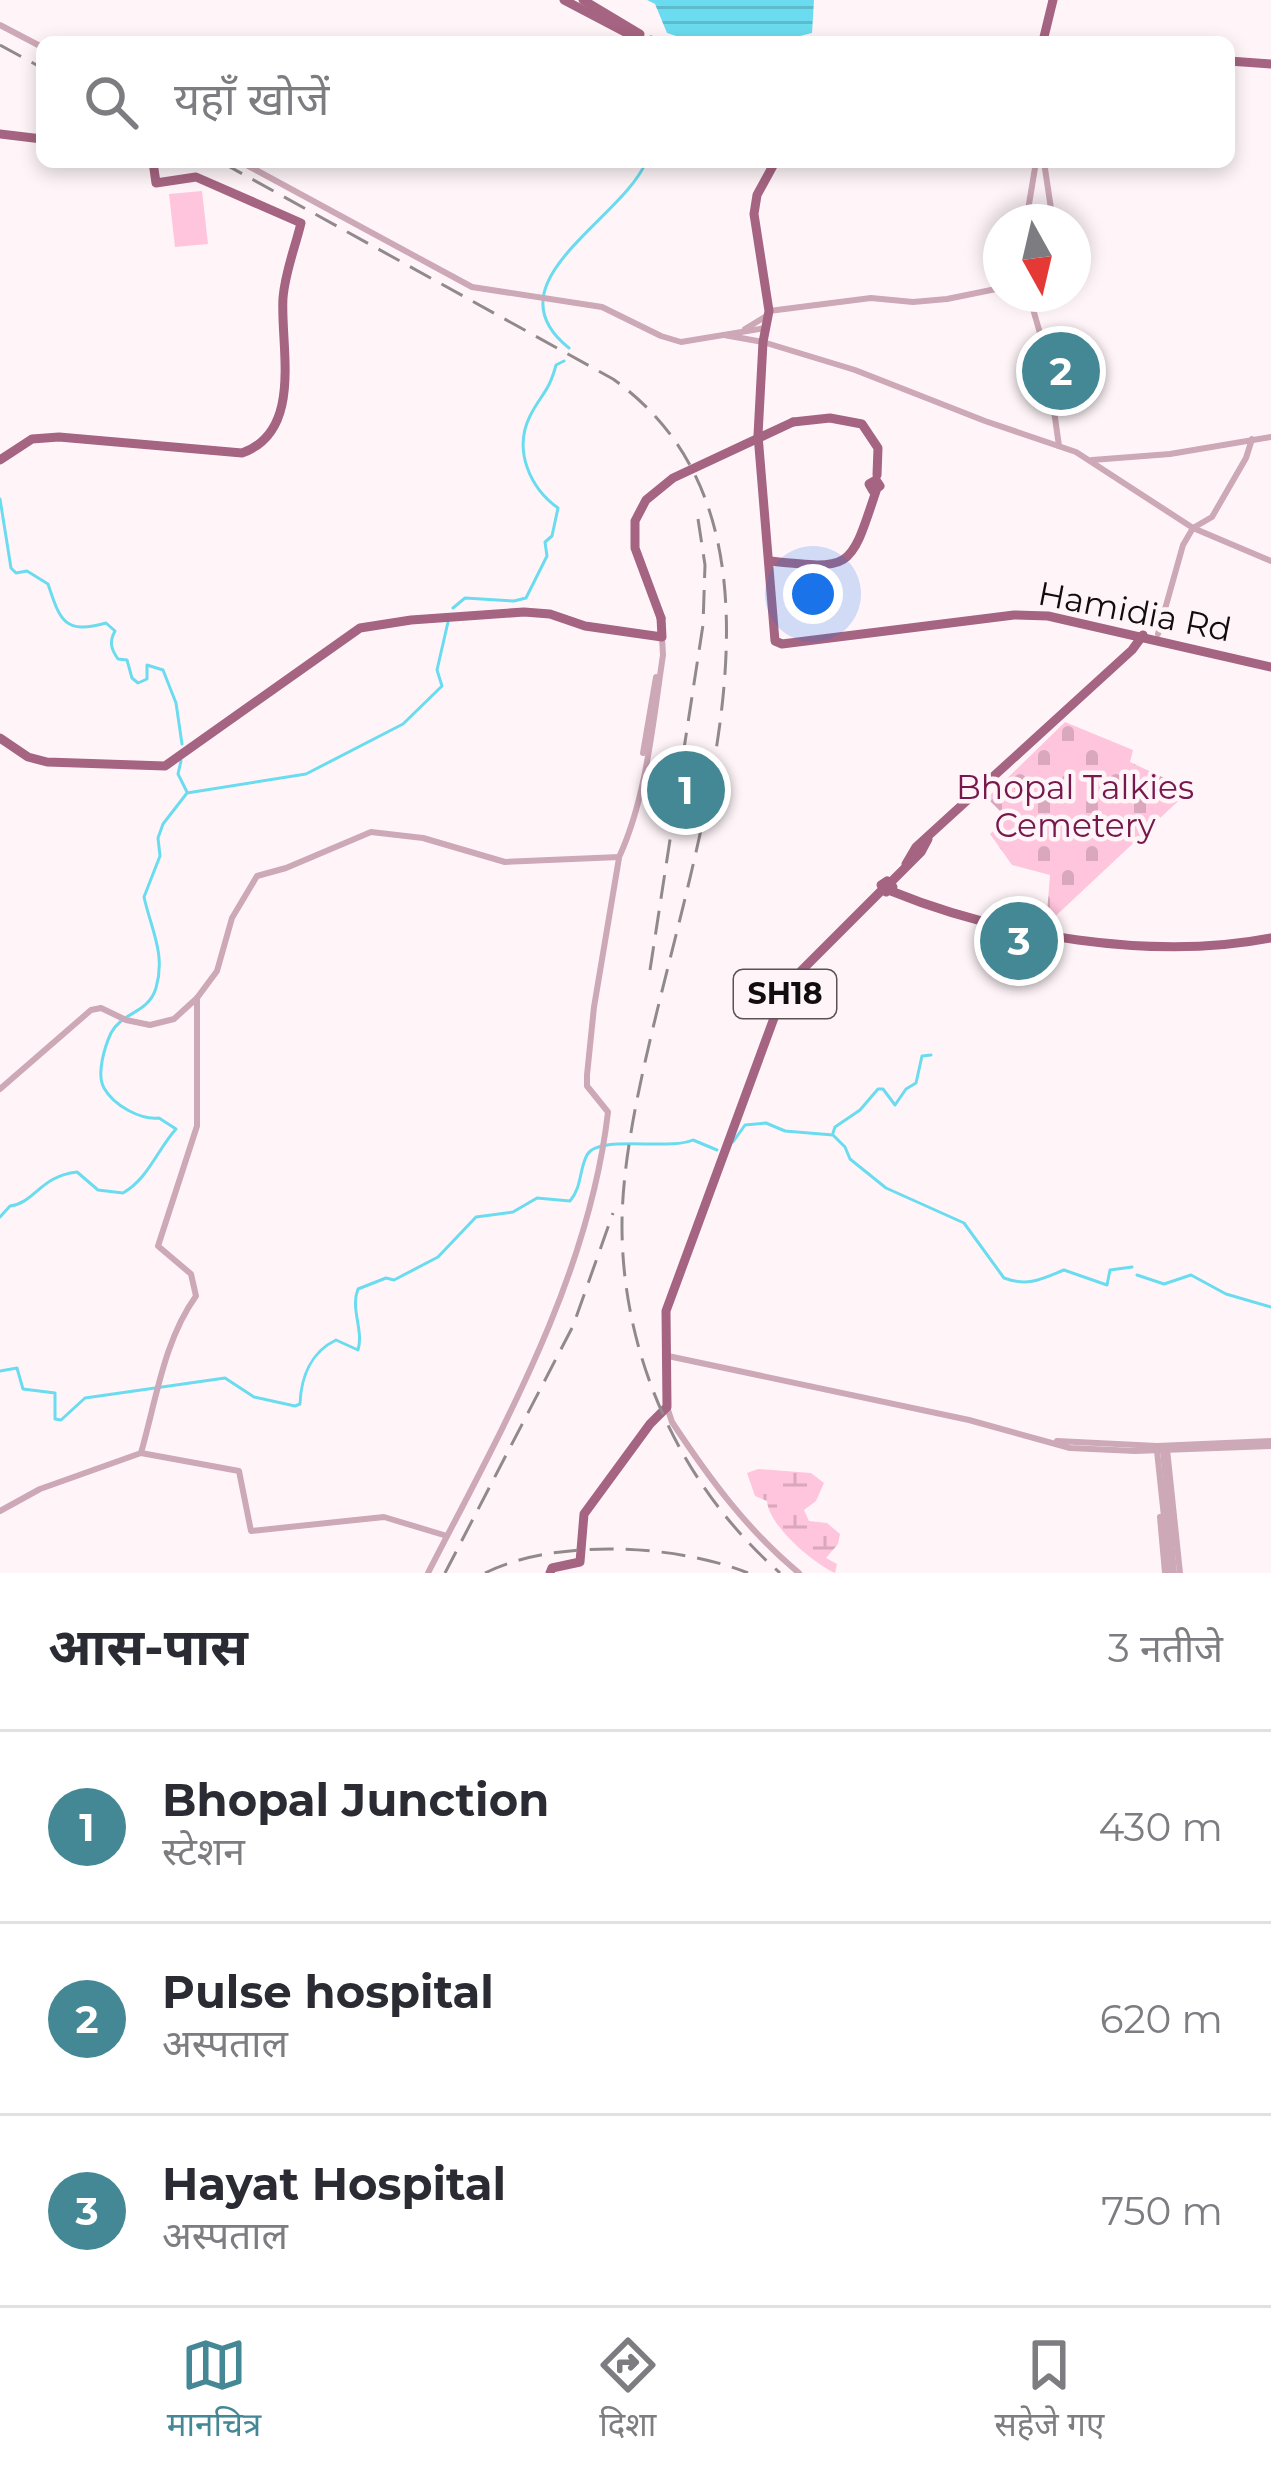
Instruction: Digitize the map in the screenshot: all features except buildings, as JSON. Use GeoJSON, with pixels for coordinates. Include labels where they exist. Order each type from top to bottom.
{"type":"FeatureCollection","features":[{"type":"Feature","properties":{"kind":"main road"},"geometry":{"type":"LineString","coordinates":[[564,0],[640,36]]}},
{"type":"Feature","properties":{"kind":"main road"},"geometry":{"type":"LineString","coordinates":[[583,0],[642,36]]}},
{"type":"Feature","properties":{"kind":"main road"},"geometry":{"type":"LineString","coordinates":[[1042,36],[1051,0]]}},
{"type":"Feature","properties":{"kind":"main road"},"geometry":{"type":"LineString","coordinates":[[1235,61],[1271,64]]}},
{"type":"Feature","properties":{"kind":"main road"},"geometry":{"type":"LineString","coordinates":[[0,134],[36,138]]}},
{"type":"Feature","properties":{"kind":"main road"},"geometry":{"type":"LineString","coordinates":[[0,460],[34,438],[59,437],[242,453],[252,449],[277,418],[287,374],[285,281],[301,224],[196,177],[156,183],[154,168]]}},
{"type":"Feature","properties":{"kind":"main road"},"geometry":{"type":"LineString","coordinates":[[772,168],[757,195],[754,214],[768,313],[758,435],[775,641],[844,634]]}},
{"type":"Feature","properties":{"kind":"main road"},"geometry":{"type":"LineString","coordinates":[[0,734],[38,756],[165,761],[362,622],[430,613],[546,608],[631,632],[662,635],[661,617],[635,548],[635,521],[646,500],[673,478],[793,422],[819,418],[862,424],[875,441],[875,483],[856,536],[828,564],[770,559]]}},
{"type":"Feature","properties":{"kind":"main road","name":"Hamidia Rd"},"geometry":{"type":"LineString","coordinates":[[844,634],[1029,611],[1079,616],[1271,665]]}},
{"type":"Feature","properties":{"kind":"main road"},"geometry":{"type":"LineString","coordinates":[[773,628],[783,640],[844,634]]}},
{"type":"Feature","properties":{"kind":"main road"},"geometry":{"type":"LineString","coordinates":[[1146,636],[928,839],[888,888],[977,920],[1115,940],[1203,948],[1271,935]]}},
{"type":"Feature","properties":{"kind":"main road","name":"SH18"},"geometry":{"type":"LineString","coordinates":[[668,1407],[666,1311],[784,994],[828,941],[888,888]]}},
{"type":"Feature","properties":{"kind":"main road"},"geometry":{"type":"LineString","coordinates":[[551,1570],[580,1562],[582,1516],[650,1424],[668,1407]]}},
{"type":"Feature","properties":{"kind":"main road"},"geometry":{"type":"LineString","coordinates":[[551,1570],[577,1568],[584,1553],[582,1516]]}},
{"type":"Feature","properties":{"kind":"street"},"geometry":{"type":"LineString","coordinates":[[0,25],[36,44]]}},
{"type":"Feature","properties":{"kind":"street"},"geometry":{"type":"LineString","coordinates":[[253,168],[472,287],[602,307],[681,342],[766,328]]}},
{"type":"Feature","properties":{"kind":"street"},"geometry":{"type":"LineString","coordinates":[[1030,204],[1039,168]]}},
{"type":"Feature","properties":{"kind":"street"},"geometry":{"type":"LineString","coordinates":[[1041,168],[1049,204]]}},
{"type":"Feature","properties":{"kind":"street"},"geometry":{"type":"LineString","coordinates":[[742,334],[768,313],[871,298],[913,302],[983,292]]}},
{"type":"Feature","properties":{"kind":"street"},"geometry":{"type":"LineString","coordinates":[[1034,312],[1046,354],[1059,446]]}},
{"type":"Feature","properties":{"kind":"street"},"geometry":{"type":"LineString","coordinates":[[742,334],[855,370],[1092,460],[1133,492],[1193,528],[1271,561]]}},
{"type":"Feature","properties":{"kind":"street"},"geometry":{"type":"LineString","coordinates":[[1092,460],[1170,454],[1271,437]]}},
{"type":"Feature","properties":{"kind":"street"},"geometry":{"type":"LineString","coordinates":[[1146,636],[1183,545],[1193,528],[1212,517],[1252,440]]}},
{"type":"Feature","properties":{"kind":"street"},"geometry":{"type":"LineString","coordinates":[[428,1573],[548,1333],[597,1183],[608,1112],[590,1091],[587,1076],[620,856],[644,759],[662,635]]}},
{"type":"Feature","properties":{"kind":"street"},"geometry":{"type":"LineString","coordinates":[[0,1089],[91,1010],[100,1008],[126,1020],[162,1024],[197,998],[217,971],[232,918],[257,876],[370,832],[423,838],[505,862],[620,856]]}},
{"type":"Feature","properties":{"kind":"street"},"geometry":{"type":"LineString","coordinates":[[141,1453],[185,1310],[196,1296],[191,1274],[158,1246],[197,1126],[197,998]]}},
{"type":"Feature","properties":{"kind":"street"},"geometry":{"type":"LineString","coordinates":[[666,1355],[1059,1441],[1160,1448],[1271,1444]]}},
{"type":"Feature","properties":{"kind":"street"},"geometry":{"type":"LineString","coordinates":[[668,1407],[672,1422],[728,1502],[767,1547],[799,1573]]}},
{"type":"Feature","properties":{"kind":"street"},"geometry":{"type":"LineString","coordinates":[[1160,1448],[1172,1573]]}},
{"type":"Feature","properties":{"kind":"street"},"geometry":{"type":"LineString","coordinates":[[0,1511],[40,1489],[141,1453],[239,1471],[251,1531],[384,1517],[447,1536]]}},
{"type":"Feature","properties":{"kind":"green space"},"geometry":{"type":"Polygon","coordinates":[[[202,191],[208,244],[175,247],[169,194],[202,191]]]}},
{"type":"Feature","properties":{"kind":"green space","name":"Bhopal Talkies Cemetery"},"geometry":{"type":"Polygon","coordinates":[[[1065,722],[1133,750],[1130,762],[1190,790],[1046,925],[1050,875],[1012,865],[990,834],[1007,818],[987,798],[1065,722]]]}},
{"type":"Feature","properties":{"kind":"green space"},"geometry":{"type":"Polygon","coordinates":[[[758,1469],[811,1473],[824,1483],[816,1501],[804,1510],[809,1521],[827,1523],[840,1534],[826,1558],[837,1564],[835,1573],[794,1543],[775,1521],[767,1501],[755,1496],[747,1473],[758,1469]]]}},
{"type":"Feature","properties":{"kind":"water"},"geometry":{"type":"Polygon","coordinates":[[[647,0],[814,0],[812,33],[676,36],[667,33],[655,4],[647,0]]]}},
{"type":"Feature","properties":{"kind":"waterway"},"geometry":{"type":"LineString","coordinates":[[569,348],[548,324],[543,300],[551,276],[642,168]]}},
{"type":"Feature","properties":{"kind":"waterway"},"geometry":{"type":"LineString","coordinates":[[453,608],[465,598],[526,598],[547,556],[545,542],[552,536],[558,508],[532,479],[523,442],[530,416],[556,365],[564,361]]}},
{"type":"Feature","properties":{"kind":"waterway"},"geometry":{"type":"LineString","coordinates":[[0,499],[11,568],[48,584],[66,622],[81,627],[106,623],[115,631],[114,652],[118,659],[127,660],[138,683],[147,679],[147,665],[163,670],[176,703],[182,744]]}},
{"type":"Feature","properties":{"kind":"waterway"},"geometry":{"type":"LineString","coordinates":[[0,1217],[10,1206],[65,1174],[77,1172],[98,1190],[123,1193],[146,1172],[176,1129],[121,1106],[108,1095],[101,1075],[111,1033],[147,1003],[159,976],[144,897],[160,856],[158,838],[163,824],[187,793],[306,774],[403,724],[442,686],[437,670],[448,622]]}},
{"type":"Feature","properties":{"kind":"waterway"},"geometry":{"type":"LineString","coordinates":[[181,761],[178,774],[187,792]]}},
{"type":"Feature","properties":{"kind":"waterway"},"geometry":{"type":"LineString","coordinates":[[833,1133],[878,1089],[895,1105],[916,1083],[922,1056],[931,1055]]}},
{"type":"Feature","properties":{"kind":"waterway"},"geometry":{"type":"LineString","coordinates":[[733,1142],[745,1125],[766,1123],[785,1131],[833,1135],[850,1159],[886,1188],[964,1223],[1004,1278],[1013,1281],[1042,1279],[1064,1270],[1107,1285],[1110,1270],[1132,1267]]}},
{"type":"Feature","properties":{"kind":"waterway"},"geometry":{"type":"LineString","coordinates":[[0,1371],[17,1368],[23,1389],[55,1393],[55,1419],[61,1420],[85,1398],[225,1378],[254,1397],[295,1406],[300,1404],[305,1375],[320,1351],[336,1340],[358,1350],[358,1289],[386,1278],[394,1280],[438,1257],[476,1217],[513,1212],[537,1198],[570,1201],[587,1155],[605,1145],[693,1140],[717,1150]]}},
{"type":"Feature","properties":{"kind":"waterway"},"geometry":{"type":"LineString","coordinates":[[1137,1275],[1164,1284],[1191,1275],[1226,1294],[1271,1307]]}},
{"type":"Feature","properties":{"kind":"railway"},"geometry":{"type":"LineString","coordinates":[[0,45],[36,65]]}},
{"type":"Feature","properties":{"kind":"railway"},"geometry":{"type":"LineString","coordinates":[[232,168],[613,379],[685,457],[720,553],[726,663],[711,780],[631,1130],[622,1229],[625,1278],[647,1373],[687,1461],[745,1539],[780,1573]]}},
{"type":"Feature","properties":{"kind":"railway"},"geometry":{"type":"LineString","coordinates":[[650,970],[703,625],[705,565],[698,519]]}},
{"type":"Feature","properties":{"kind":"railway"},"geometry":{"type":"LineString","coordinates":[[445,1573],[573,1326],[613,1213]]}},
{"type":"Feature","properties":{"kind":"railway"},"geometry":{"type":"LineString","coordinates":[[485,1573],[546,1554],[616,1549],[686,1556],[748,1573]]}},
{"type":"Feature","properties":{"kind":"place","name":"Pulse hospital"},"geometry":{"type":"Point","coordinates":[1061,371]}},
{"type":"Feature","properties":{"kind":"place","name":"Bhopal Junction"},"geometry":{"type":"Point","coordinates":[686,790]}},
{"type":"Feature","properties":{"kind":"place","name":"Hayat Hospital"},"geometry":{"type":"Point","coordinates":[1019,941]}}]}
